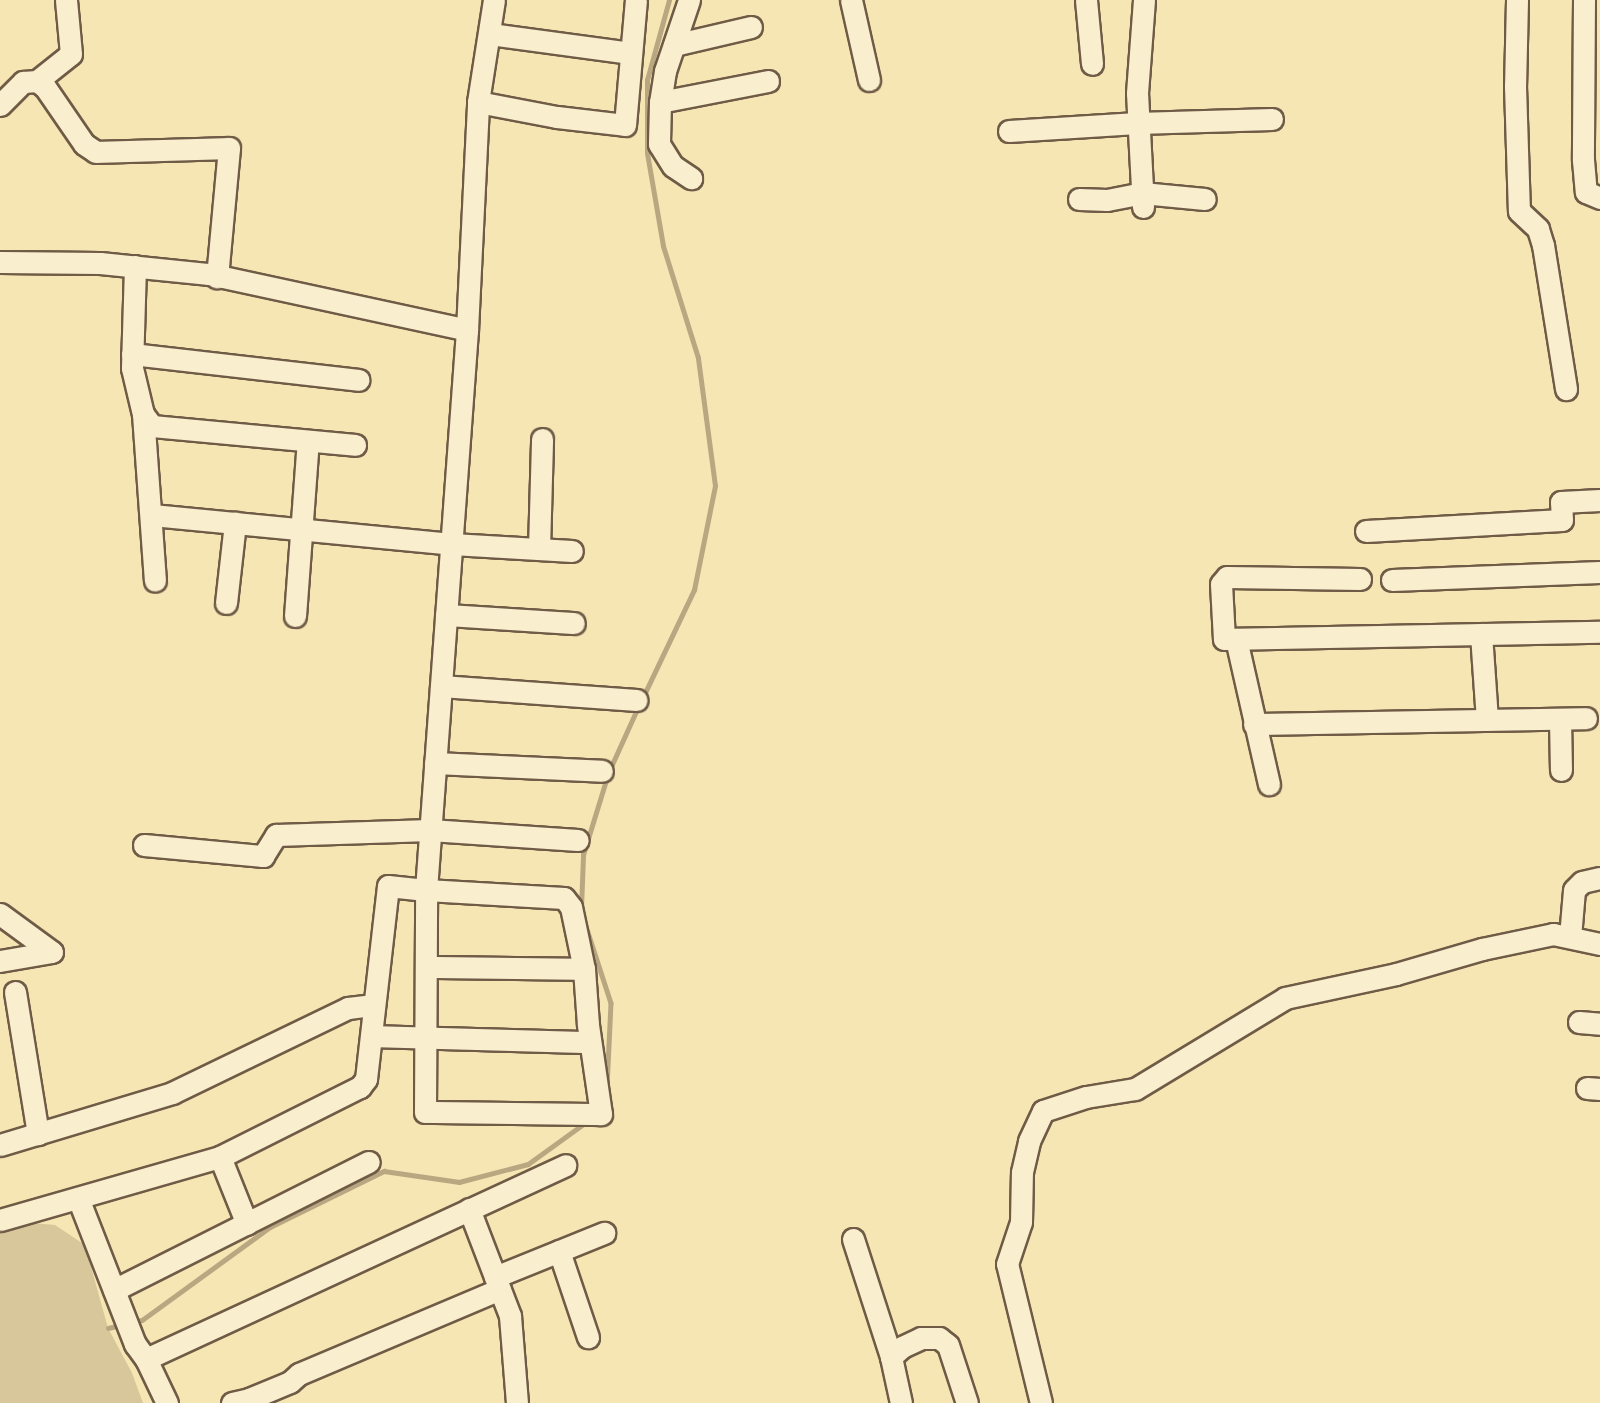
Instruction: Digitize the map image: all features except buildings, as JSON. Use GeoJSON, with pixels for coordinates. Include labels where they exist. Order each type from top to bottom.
{"type":"FeatureCollection","features":[{"type":"Feature","properties":{"kind":"street"},"geometry":{"type":"LineString","coordinates":[[0,105],[23,82],[37,81],[71,54],[66,0]]}},
{"type":"Feature","properties":{"kind":"street"},"geometry":{"type":"LineString","coordinates":[[0,1220],[220,1157],[360,1087],[366,1079],[388,886],[426,890],[564,898],[571,907],[584,969],[590,1042],[601,1114],[425,1112],[426,890],[467,330],[478,102],[491,34],[494,0]]}},
{"type":"Feature","properties":{"kind":"street"},"geometry":{"type":"LineString","coordinates":[[478,102],[625,125],[636,0]]}},
{"type":"Feature","properties":{"kind":"street"},"geometry":{"type":"LineString","coordinates":[[689,0],[674,45],[660,102],[659,144],[673,166],[691,178]]}},
{"type":"Feature","properties":{"kind":"street"},"geometry":{"type":"LineString","coordinates":[[851,0],[869,80]]}},
{"type":"Feature","properties":{"kind":"street"},"geometry":{"type":"LineString","coordinates":[[1086,0],[1092,64]]}},
{"type":"Feature","properties":{"kind":"street"},"geometry":{"type":"LineString","coordinates":[[1142,200],[1137,123],[1144,0]]}},
{"type":"Feature","properties":{"kind":"street"},"geometry":{"type":"LineString","coordinates":[[1517,0],[1515,86],[1519,211],[1538,229],[1543,245],[1566,389]]}},
{"type":"Feature","properties":{"kind":"street"},"geometry":{"type":"LineString","coordinates":[[1584,0],[1585,182],[1586,192],[1600,198]]}},
{"type":"Feature","properties":{"kind":"street"},"geometry":{"type":"LineString","coordinates":[[674,45],[751,27]]}},
{"type":"Feature","properties":{"kind":"street"},"geometry":{"type":"LineString","coordinates":[[491,34],[631,53]]}},
{"type":"Feature","properties":{"kind":"street"},"geometry":{"type":"LineString","coordinates":[[37,81],[45,87],[84,144],[96,152],[229,148],[217,278]]}},
{"type":"Feature","properties":{"kind":"street"},"geometry":{"type":"LineString","coordinates":[[660,102],[768,81]]}},
{"type":"Feature","properties":{"kind":"street"},"geometry":{"type":"LineString","coordinates":[[1009,131],[1137,123],[1272,119]]}},
{"type":"Feature","properties":{"kind":"street"},"geometry":{"type":"LineString","coordinates":[[1079,199],[1205,199]]}},
{"type":"Feature","properties":{"kind":"street"},"geometry":{"type":"LineString","coordinates":[[0,262],[100,263],[209,274],[217,278],[467,330]]}},
{"type":"Feature","properties":{"kind":"street"},"geometry":{"type":"LineString","coordinates":[[135,266],[132,354],[135,389],[143,414],[155,582]]}},
{"type":"Feature","properties":{"kind":"street"},"geometry":{"type":"LineString","coordinates":[[132,354],[359,380]]}},
{"type":"Feature","properties":{"kind":"street"},"geometry":{"type":"LineString","coordinates":[[143,414],[152,426],[162,429],[355,445]]}},
{"type":"Feature","properties":{"kind":"street"},"geometry":{"type":"LineString","coordinates":[[539,549],[542,439]]}},
{"type":"Feature","properties":{"kind":"street"},"geometry":{"type":"LineString","coordinates":[[295,616],[308,441]]}},
{"type":"Feature","properties":{"kind":"street"},"geometry":{"type":"LineString","coordinates":[[1366,531],[1562,520],[1561,502],[1600,500]]}},
{"type":"Feature","properties":{"kind":"street"},"geometry":{"type":"LineString","coordinates":[[152,515],[452,544],[572,551]]}},
{"type":"Feature","properties":{"kind":"street"},"geometry":{"type":"LineString","coordinates":[[226,603],[235,523]]}},
{"type":"Feature","properties":{"kind":"street"},"geometry":{"type":"LineString","coordinates":[[1392,580],[1600,572]]}},
{"type":"Feature","properties":{"kind":"street"},"geometry":{"type":"LineString","coordinates":[[1360,579],[1227,577],[1221,584],[1224,639],[1600,632]]}},
{"type":"Feature","properties":{"kind":"street"},"geometry":{"type":"LineString","coordinates":[[446,615],[574,624]]}},
{"type":"Feature","properties":{"kind":"street"},"geometry":{"type":"LineString","coordinates":[[1481,634],[1487,720]]}},
{"type":"Feature","properties":{"kind":"street"},"geometry":{"type":"LineString","coordinates":[[1236,639],[1269,783]]}},
{"type":"Feature","properties":{"kind":"street"},"geometry":{"type":"LineString","coordinates":[[441,686],[635,699]]}},
{"type":"Feature","properties":{"kind":"street"},"geometry":{"type":"LineString","coordinates":[[1254,724],[1586,718]]}},
{"type":"Feature","properties":{"kind":"street"},"geometry":{"type":"LineString","coordinates":[[1560,719],[1561,770]]}},
{"type":"Feature","properties":{"kind":"street"},"geometry":{"type":"LineString","coordinates":[[435,763],[602,771]]}},
{"type":"Feature","properties":{"kind":"street"},"geometry":{"type":"LineString","coordinates":[[144,845],[263,856],[276,835],[430,830],[578,840]]}},
{"type":"Feature","properties":{"kind":"street"},"geometry":{"type":"LineString","coordinates":[[1570,937],[1574,890],[1582,882],[1600,878]]}},
{"type":"Feature","properties":{"kind":"street"},"geometry":{"type":"LineString","coordinates":[[0,914],[52,952],[0,961]]}},
{"type":"Feature","properties":{"kind":"street"},"geometry":{"type":"LineString","coordinates":[[1041,1403],[1007,1264],[1021,1222],[1023,1172],[1029,1141],[1043,1111],[1086,1097],[1135,1089],[1285,998],[1396,974],[1482,949],[1553,934],[1600,944]]}},
{"type":"Feature","properties":{"kind":"street"},"geometry":{"type":"LineString","coordinates":[[426,967],[584,969]]}},
{"type":"Feature","properties":{"kind":"street"},"geometry":{"type":"LineString","coordinates":[[15,992],[10,1035],[37,1134]]}},
{"type":"Feature","properties":{"kind":"street"},"geometry":{"type":"LineString","coordinates":[[0,1145],[172,1093],[348,1008],[374,1004]]}},
{"type":"Feature","properties":{"kind":"street"},"geometry":{"type":"LineString","coordinates":[[371,1036],[590,1042]]}},
{"type":"Feature","properties":{"kind":"street"},"geometry":{"type":"LineString","coordinates":[[220,1157],[247,1223]]}},
{"type":"Feature","properties":{"kind":"street"},"geometry":{"type":"LineString","coordinates":[[114,1290],[369,1162]]}},
{"type":"Feature","properties":{"kind":"street"},"geometry":{"type":"LineString","coordinates":[[146,1359],[565,1165]]}},
{"type":"Feature","properties":{"kind":"street"},"geometry":{"type":"LineString","coordinates":[[78,1198],[135,1344],[146,1359],[167,1403]]}},
{"type":"Feature","properties":{"kind":"street"},"geometry":{"type":"LineString","coordinates":[[470,1209],[510,1317],[517,1403]]}},
{"type":"Feature","properties":{"kind":"street"},"geometry":{"type":"LineString","coordinates":[[232,1403],[290,1382],[299,1374],[498,1283],[559,1251],[604,1233]]}},
{"type":"Feature","properties":{"kind":"street"},"geometry":{"type":"LineString","coordinates":[[853,1239],[891,1357],[901,1403]]}},
{"type":"Feature","properties":{"kind":"street"},"geometry":{"type":"LineString","coordinates":[[559,1251],[588,1337]]}},
{"type":"Feature","properties":{"kind":"street"},"geometry":{"type":"LineString","coordinates":[[891,1357],[902,1347],[921,1338],[939,1338],[948,1345],[967,1403]]}},
{"type":"Feature","properties":{"kind":"shaded area"},"geometry":{"type":"Polygon","coordinates":[[[21,1222],[55,1225],[85,1245],[108,1328],[132,1373],[143,1403],[0,1403],[0,1226],[21,1222]]]}},
{"type":"Feature","properties":{"kind":"waterway"},"geometry":{"type":"LineString","coordinates":[[642,699],[694,590],[715,486],[698,358],[663,246],[647,153],[647,80],[669,0]]}},
{"type":"Feature","properties":{"kind":"waterway"},"geometry":{"type":"LineString","coordinates":[[610,769],[638,707]]}},
{"type":"Feature","properties":{"kind":"waterway"},"geometry":{"type":"LineString","coordinates":[[581,908],[583,855],[607,777]]}},
{"type":"Feature","properties":{"kind":"waterway"},"geometry":{"type":"LineString","coordinates":[[584,920],[611,1003],[607,1089]]}},
{"type":"Feature","properties":{"kind":"waterway"},"geometry":{"type":"LineString","coordinates":[[133,1322],[142,1320],[270,1227],[384,1171],[459,1182],[528,1164],[589,1120]]}},
{"type":"Feature","properties":{"kind":"waterway"},"geometry":{"type":"LineString","coordinates":[[108,1328],[121,1325]]}}]}
